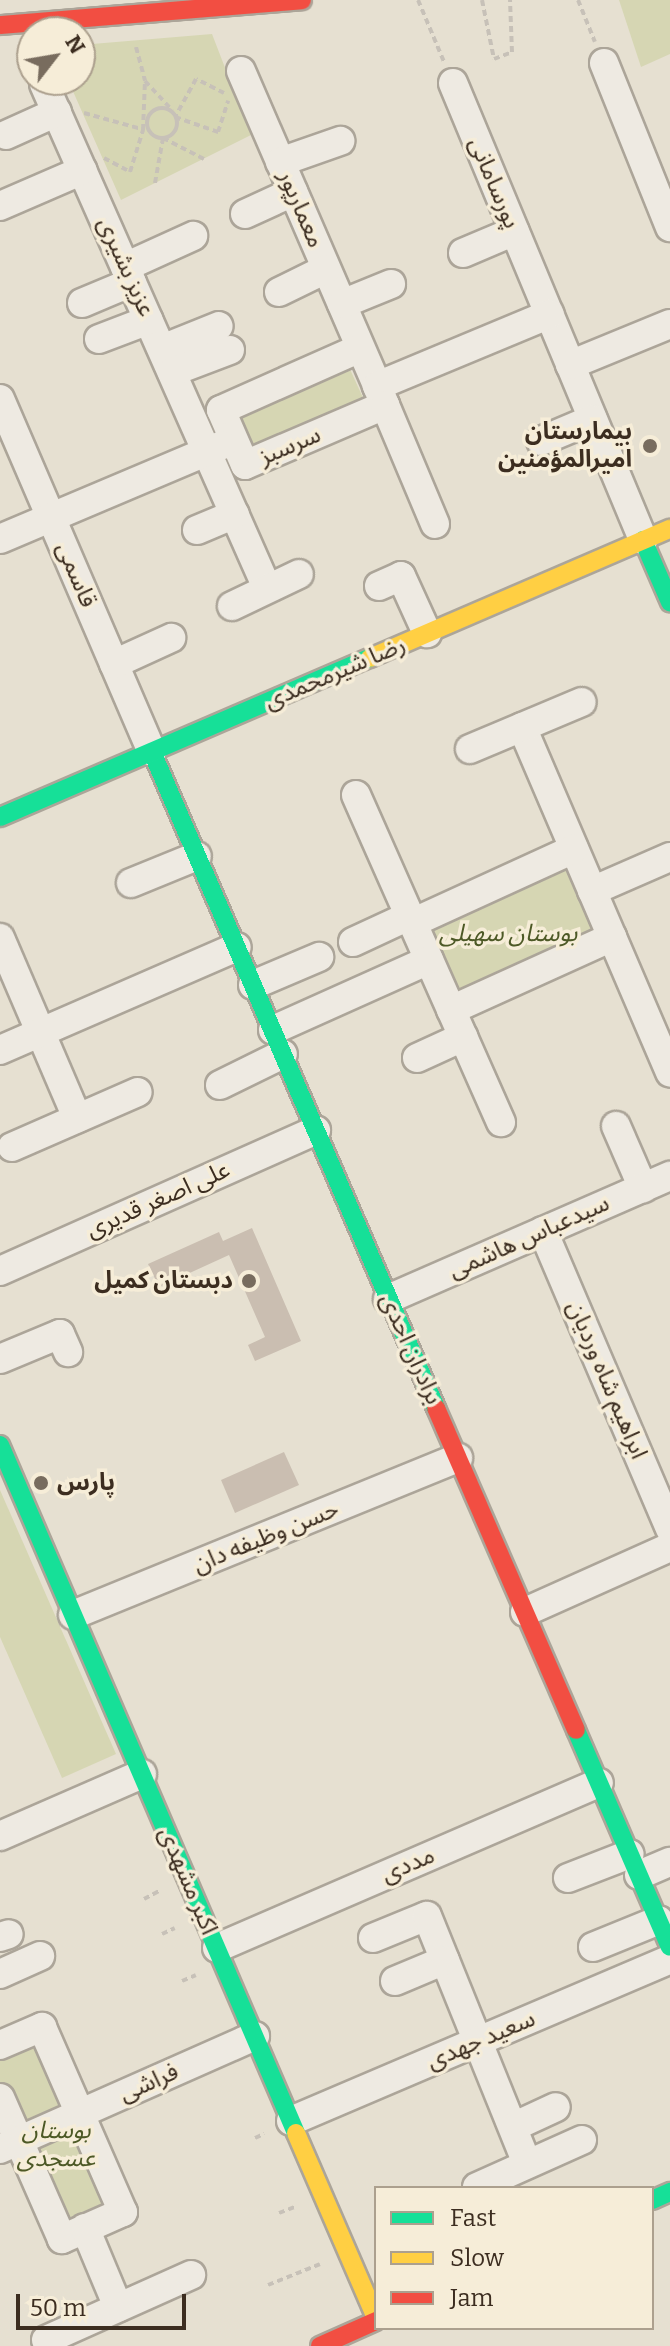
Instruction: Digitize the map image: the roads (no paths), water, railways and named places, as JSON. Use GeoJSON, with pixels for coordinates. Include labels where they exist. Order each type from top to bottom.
{"type":"FeatureCollection","features":[{"type":"Feature","properties":{"kind":"main road"},"geometry":{"type":"LineString","coordinates":[[0,25],[302,0]]}},
{"type":"Feature","properties":{"kind":"main road","name":"رضا شیرمحمدی"},"geometry":{"type":"LineString","coordinates":[[0,817],[670,529]]}},
{"type":"Feature","properties":{"kind":"main road"},"geometry":{"type":"LineString","coordinates":[[643,540],[670,602]]}},
{"type":"Feature","properties":{"kind":"main road","name":"برادران احدی"},"geometry":{"type":"LineString","coordinates":[[152,752],[670,1947]]}},
{"type":"Feature","properties":{"kind":"main road","name":"اکبر مشهدی"},"geometry":{"type":"LineString","coordinates":[[3,1459],[374,2314]]}},
{"type":"Feature","properties":{"kind":"main road"},"geometry":{"type":"LineString","coordinates":[[320,2346],[374,2328]]}},
{"type":"Feature","properties":{"kind":"street"},"geometry":{"type":"LineString","coordinates":[[604,63],[670,227]]}},
{"type":"Feature","properties":{"kind":"street","name":"معمارپور"},"geometry":{"type":"LineString","coordinates":[[241,71],[360,348]]}},
{"type":"Feature","properties":{"kind":"street","name":"پورسامانی"},"geometry":{"type":"LineString","coordinates":[[453,83],[643,540]]}},
{"type":"Feature","properties":{"kind":"street","name":"عزیز بشیری"},"geometry":{"type":"LineString","coordinates":[[55,96],[69,112],[83,170],[267,588]]}},
{"type":"Feature","properties":{"kind":"street"},"geometry":{"type":"LineString","coordinates":[[6,135],[69,112]]}},
{"type":"Feature","properties":{"kind":"street"},"geometry":{"type":"LineString","coordinates":[[280,162],[340,141]]}},
{"type":"Feature","properties":{"kind":"street"},"geometry":{"type":"LineString","coordinates":[[0,206],[83,170]]}},
{"type":"Feature","properties":{"kind":"street"},"geometry":{"type":"LineString","coordinates":[[245,214],[293,192]]}},
{"type":"Feature","properties":{"kind":"street"},"geometry":{"type":"LineString","coordinates":[[463,253],[515,231]]}},
{"type":"Feature","properties":{"kind":"street"},"geometry":{"type":"LineString","coordinates":[[82,303],[193,236]]}},
{"type":"Feature","properties":{"kind":"street"},"geometry":{"type":"LineString","coordinates":[[279,292],[326,269]]}},
{"type":"Feature","properties":{"kind":"street"},"geometry":{"type":"LineString","coordinates":[[342,304],[391,284]]}},
{"type":"Feature","properties":{"kind":"street"},"geometry":{"type":"LineString","coordinates":[[381,396],[550,314]]}},
{"type":"Feature","properties":{"kind":"street"},"geometry":{"type":"LineString","coordinates":[[99,339],[149,320]]}},
{"type":"Feature","properties":{"kind":"street"},"geometry":{"type":"LineString","coordinates":[[570,365],[670,324]]}},
{"type":"Feature","properties":{"kind":"street"},"geometry":{"type":"LineString","coordinates":[[167,360],[224,338]]}},
{"type":"Feature","properties":{"kind":"street"},"geometry":{"type":"LineString","coordinates":[[360,348],[435,524]]}},
{"type":"Feature","properties":{"kind":"street","name":"سرسبز"},"geometry":{"type":"LineString","coordinates":[[360,348],[221,410],[233,440],[245,465],[381,396]]}},
{"type":"Feature","properties":{"kind":"street","name":"قاسمی"},"geometry":{"type":"LineString","coordinates":[[0,399],[8,442],[51,517],[152,752]]}},
{"type":"Feature","properties":{"kind":"street"},"geometry":{"type":"LineString","coordinates":[[541,441],[593,419]]}},
{"type":"Feature","properties":{"kind":"street"},"geometry":{"type":"LineString","coordinates":[[0,539],[233,440]]}},
{"type":"Feature","properties":{"kind":"street"},"geometry":{"type":"LineString","coordinates":[[197,530],[235,514]]}},
{"type":"Feature","properties":{"kind":"street"},"geometry":{"type":"LineString","coordinates":[[232,606],[299,574]]}},
{"type":"Feature","properties":{"kind":"street"},"geometry":{"type":"LineString","coordinates":[[379,586],[401,576],[427,633]]}},
{"type":"Feature","properties":{"kind":"street"},"geometry":{"type":"LineString","coordinates":[[114,664],[171,638]]}},
{"type":"Feature","properties":{"kind":"street"},"geometry":{"type":"LineString","coordinates":[[470,749],[582,702]]}},
{"type":"Feature","properties":{"kind":"street"},"geometry":{"type":"LineString","coordinates":[[522,727],[670,1073]]}},
{"type":"Feature","properties":{"kind":"street"},"geometry":{"type":"LineString","coordinates":[[356,795],[501,1122]]}},
{"type":"Feature","properties":{"kind":"street"},"geometry":{"type":"LineString","coordinates":[[353,942],[574,849]]}},
{"type":"Feature","properties":{"kind":"street"},"geometry":{"type":"LineString","coordinates":[[131,883],[197,856]]}},
{"type":"Feature","properties":{"kind":"street"},"geometry":{"type":"LineString","coordinates":[[592,891],[670,857]]}},
{"type":"Feature","properties":{"kind":"street"},"geometry":{"type":"LineString","coordinates":[[451,1010],[612,937]]}},
{"type":"Feature","properties":{"kind":"street"},"geometry":{"type":"LineString","coordinates":[[0,938],[77,1118]]}},
{"type":"Feature","properties":{"kind":"street"},"geometry":{"type":"LineString","coordinates":[[0,1050],[237,947]]}},
{"type":"Feature","properties":{"kind":"street"},"geometry":{"type":"LineString","coordinates":[[253,985],[319,957]]}},
{"type":"Feature","properties":{"kind":"street"},"geometry":{"type":"LineString","coordinates":[[220,1085],[278,1042],[429,960]]}},
{"type":"Feature","properties":{"kind":"street"},"geometry":{"type":"LineString","coordinates":[[417,1058],[463,1037]]}},
{"type":"Feature","properties":{"kind":"street"},"geometry":{"type":"LineString","coordinates":[[12,1147],[138,1092]]}},
{"type":"Feature","properties":{"kind":"street"},"geometry":{"type":"LineString","coordinates":[[616,1126],[643,1188]]}},
{"type":"Feature","properties":{"kind":"street","name":"علی اصغر قدیری"},"geometry":{"type":"LineString","coordinates":[[0,1271],[316,1130]]}},
{"type":"Feature","properties":{"kind":"street","name":"سیدعباس هاشمی"},"geometry":{"type":"LineString","coordinates":[[388,1299],[670,1176]]}},
{"type":"Feature","properties":{"kind":"street","name":"ابراهیم شاه وردیان"},"geometry":{"type":"LineString","coordinates":[[543,1231],[670,1529]]}},
{"type":"Feature","properties":{"kind":"street"},"geometry":{"type":"LineString","coordinates":[[0,1359],[60,1334]]}},
{"type":"Feature","properties":{"kind":"street","name":"حسن وظیفه دان"},"geometry":{"type":"LineString","coordinates":[[73,1615],[458,1458]]}},
{"type":"Feature","properties":{"kind":"street"},"geometry":{"type":"LineString","coordinates":[[525,1612],[670,1547]]}},
{"type":"Feature","properties":{"kind":"street"},"geometry":{"type":"LineString","coordinates":[[0,1836],[142,1774]]}},
{"type":"Feature","properties":{"kind":"street","name":"مددی"},"geometry":{"type":"LineString","coordinates":[[217,1948],[599,1783]]}},
{"type":"Feature","properties":{"kind":"street"},"geometry":{"type":"LineString","coordinates":[[568,1878],[635,1865],[670,1862]]}},
{"type":"Feature","properties":{"kind":"street"},"geometry":{"type":"LineString","coordinates":[[373,1938],[427,1916],[480,2041],[527,2164]]}},
{"type":"Feature","properties":{"kind":"street"},"geometry":{"type":"LineString","coordinates":[[593,1947],[659,1920]]}},
{"type":"Feature","properties":{"kind":"street"},"geometry":{"type":"LineString","coordinates":[[0,1974],[40,1956]]}},
{"type":"Feature","properties":{"kind":"street","name":"سعید جهدی"},"geometry":{"type":"LineString","coordinates":[[291,2121],[670,1959]]}},
{"type":"Feature","properties":{"kind":"street"},"geometry":{"type":"LineString","coordinates":[[395,1981],[445,1960]]}},
{"type":"Feature","properties":{"kind":"street"},"geometry":{"type":"LineString","coordinates":[[0,2098],[9,2145],[62,2239],[123,2212],[42,2027],[2,2038]]}},
{"type":"Feature","properties":{"kind":"street","name":"فراشی"},"geometry":{"type":"LineString","coordinates":[[9,2145],[255,2036]]}},
{"type":"Feature","properties":{"kind":"street"},"geometry":{"type":"LineString","coordinates":[[513,2127],[556,2107]]}},
{"type":"Feature","properties":{"kind":"street"},"geometry":{"type":"LineString","coordinates":[[479,2186],[582,2140]]}},
{"type":"Feature","properties":{"kind":"street"},"geometry":{"type":"LineString","coordinates":[[85,2228],[118,2307]]}},
{"type":"Feature","properties":{"kind":"street"},"geometry":{"type":"LineString","coordinates":[[46,2340],[191,2275]]}},
{"type":"Feature","properties":{"kind":"place","name":"بیمارستان امیرالمؤمنین"},"geometry":{"type":"Point","coordinates":[650,446]}},
{"type":"Feature","properties":{"kind":"place","name":"دبستان کمیل"},"geometry":{"type":"Point","coordinates":[249,1281]}},
{"type":"Feature","properties":{"kind":"place","name":"پارس"},"geometry":{"type":"Point","coordinates":[41,1483]}},
{"type":"Feature","properties":{"kind":"park label","name":"بوستان سهیلی"},"geometry":{"type":"Point","coordinates":[508,934]}},
{"type":"Feature","properties":{"kind":"park label","name":"بوستان عسجدی"},"geometry":{"type":"Point","coordinates":[56,2145]}}]}
